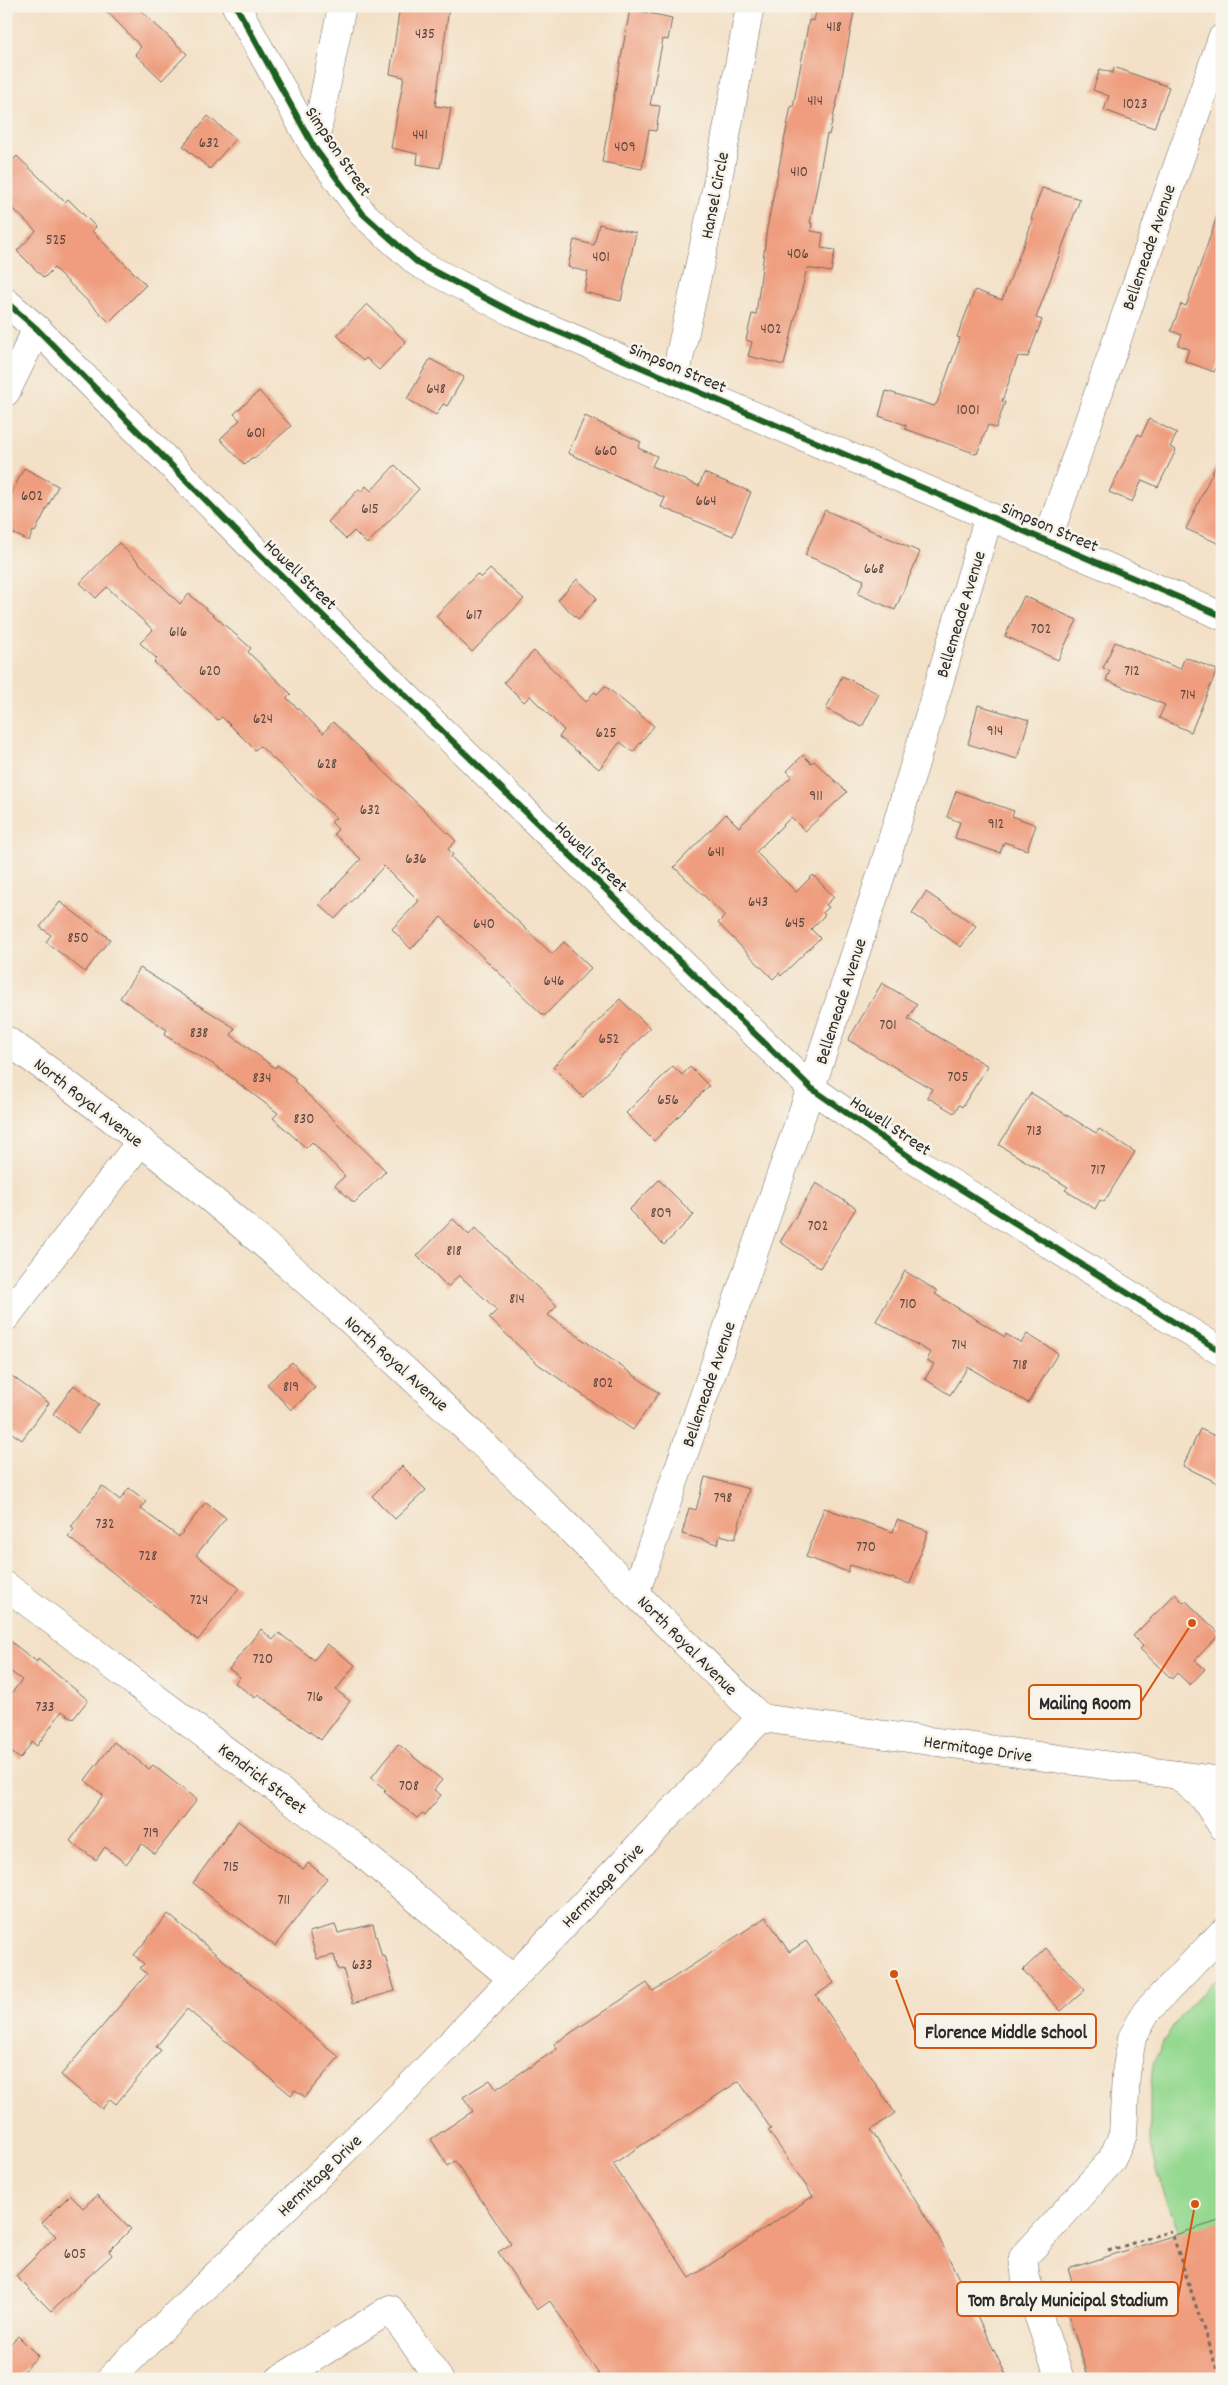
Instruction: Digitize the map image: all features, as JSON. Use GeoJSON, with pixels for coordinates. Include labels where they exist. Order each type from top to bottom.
{"type":"FeatureCollection","features":[{"type":"Feature","properties":{"kind":"street","name":"Simpson Street"},"geometry":{"type":"LineString","coordinates":[[236,6],[314,147],[363,214],[418,263],[512,312],[1222,616]]}},
{"type":"Feature","properties":{"kind":"street"},"geometry":{"type":"LineString","coordinates":[[314,147],[342,6]]}},
{"type":"Feature","properties":{"kind":"street","name":"Hansel Circle"},"geometry":{"type":"LineString","coordinates":[[674,382],[716,190],[750,6]]}},
{"type":"Feature","properties":{"kind":"street","name":"Bellemeade Avenue"},"geometry":{"type":"LineString","coordinates":[[1047,541],[1222,38]]}},
{"type":"Feature","properties":{"kind":"street","name":"Howell Street"},"geometry":{"type":"LineString","coordinates":[[6,302],[37,329],[254,549],[811,1088],[912,1158],[1222,1352]]}},
{"type":"Feature","properties":{"kind":"street"},"geometry":{"type":"LineString","coordinates":[[6,392],[37,329]]}},
{"type":"Feature","properties":{"kind":"street","name":"Bellemeade Avenue"},"geometry":{"type":"LineString","coordinates":[[635,1594],[811,1088],[886,860],[989,516]]}},
{"type":"Feature","properties":{"kind":"street","name":"North Royal Avenue"},"geometry":{"type":"LineString","coordinates":[[6,1040],[68,1083],[253,1234],[437,1398],[761,1718]]}},
{"type":"Feature","properties":{"kind":"street"},"geometry":{"type":"LineString","coordinates":[[6,1316],[141,1141]]}},
{"type":"Feature","properties":{"kind":"street","name":"Kendrick Street"},"geometry":{"type":"LineString","coordinates":[[6,1586],[352,1845],[513,1979]]}},
{"type":"Feature","properties":{"kind":"street","name":"Hermitage Drive"},"geometry":{"type":"LineString","coordinates":[[110,2379],[417,2079],[761,1718],[1222,1781]]}},
{"type":"Feature","properties":{"kind":"street"},"geometry":{"type":"LineString","coordinates":[[1178,1775],[1204,1798],[1222,1826]]}},
{"type":"Feature","properties":{"kind":"street"},"geometry":{"type":"LineString","coordinates":[[1060,2379],[1026,2279],[1024,2258],[1111,2161],[1124,2135],[1126,2073],[1132,2038],[1146,2012],[1222,1932]]}},
{"type":"Feature","properties":{"kind":"street"},"geometry":{"type":"LineString","coordinates":[[280,2379],[390,2309],[440,2379]]}},
{"type":"Feature","properties":{"kind":"path"},"geometry":{"type":"LineString","coordinates":[[1108,2250],[1171,2231]]}},
{"type":"Feature","properties":{"kind":"path"},"geometry":{"type":"LineString","coordinates":[[1173,2236],[1220,2379]]}},
{"type":"Feature","properties":{"kind":"green space"},"geometry":{"type":"Polygon","coordinates":[[[1222,1973],[1222,2379],[1089,2379],[1068,2314],[1082,2310],[1166,2239],[1179,2233],[1157,2174],[1150,2146],[1150,2092],[1153,2064],[1163,2042],[1179,2017],[1222,1973]]]}},
{"type":"Feature","properties":{"kind":"building"},"geometry":{"type":"Polygon","coordinates":[[[102,6],[136,6],[187,54],[162,80],[135,54],[141,47],[102,6]]]}},
{"type":"Feature","properties":{"kind":"building"},"geometry":{"type":"Polygon","coordinates":[[[400,6],[449,8],[435,106],[451,108],[440,168],[417,164],[418,154],[391,148],[404,77],[390,74],[400,6]]]}},
{"type":"Feature","properties":{"kind":"building"},"geometry":{"type":"Polygon","coordinates":[[[817,6],[855,6],[839,92],[829,135],[827,134],[810,223],[812,223],[811,231],[823,233],[821,248],[835,250],[831,272],[807,268],[784,365],[748,356],[752,342],[746,340],[752,314],[756,315],[767,228],[791,106],[793,107],[809,20],[814,21],[817,6]]]}},
{"type":"Feature","properties":{"kind":"building"},"geometry":{"type":"Polygon","coordinates":[[[630,9],[672,18],[668,40],[663,39],[650,105],[660,106],[656,131],[649,130],[642,169],[602,162],[630,9]]]}},
{"type":"Feature","properties":{"kind":"building"},"geometry":{"type":"Polygon","coordinates":[[[1114,67],[1169,87],[1154,128],[1104,110],[1109,96],[1093,90],[1100,69],[1113,73],[1114,67]]]}},
{"type":"Feature","properties":{"kind":"building"},"geometry":{"type":"Polygon","coordinates":[[[208,116],[235,139],[210,169],[183,146],[208,116]]]}},
{"type":"Feature","properties":{"kind":"building"},"geometry":{"type":"Polygon","coordinates":[[[17,156],[65,202],[68,199],[96,227],[92,231],[146,285],[109,322],[54,268],[44,278],[17,251],[36,231],[6,202],[6,167],[17,156]]]}},
{"type":"Feature","properties":{"kind":"building"},"geometry":{"type":"Polygon","coordinates":[[[1042,188],[1080,199],[1036,318],[1042,320],[1028,357],[1018,356],[1002,401],[1005,402],[996,428],[988,425],[977,454],[905,429],[906,425],[879,416],[886,391],[934,406],[937,403],[960,338],[957,337],[975,290],[1002,300],[1033,220],[1031,219],[1042,188]]]}},
{"type":"Feature","properties":{"kind":"building"},"geometry":{"type":"Polygon","coordinates":[[[1218,214],[1222,215],[1222,356],[1214,372],[1185,361],[1189,349],[1178,345],[1182,335],[1171,331],[1181,304],[1186,306],[1218,214]]]}},
{"type":"Feature","properties":{"kind":"building"},"geometry":{"type":"Polygon","coordinates":[[[599,224],[636,233],[621,301],[584,292],[588,272],[568,267],[574,240],[594,245],[599,224]]]}},
{"type":"Feature","properties":{"kind":"building"},"geometry":{"type":"Polygon","coordinates":[[[367,304],[406,342],[379,370],[366,358],[363,361],[337,335],[367,304]]]}},
{"type":"Feature","properties":{"kind":"building"},"geometry":{"type":"Polygon","coordinates":[[[430,359],[464,377],[447,406],[443,404],[436,415],[407,399],[430,359]]]}},
{"type":"Feature","properties":{"kind":"building"},"geometry":{"type":"Polygon","coordinates":[[[259,391],[291,426],[245,465],[220,439],[240,420],[234,414],[259,391]]]}},
{"type":"Feature","properties":{"kind":"building"},"geometry":{"type":"Polygon","coordinates":[[[585,416],[641,442],[638,448],[657,456],[652,466],[699,486],[704,473],[751,492],[733,536],[661,507],[665,498],[568,453],[585,416]]]}},
{"type":"Feature","properties":{"kind":"building"},"geometry":{"type":"Polygon","coordinates":[[[1149,419],[1177,433],[1170,447],[1176,450],[1158,487],[1142,480],[1132,502],[1109,492],[1138,434],[1141,436],[1149,419]]]}},
{"type":"Feature","properties":{"kind":"building"},"geometry":{"type":"Polygon","coordinates":[[[1222,452],[1222,545],[1186,529],[1222,452]]]}},
{"type":"Feature","properties":{"kind":"building"},"geometry":{"type":"Polygon","coordinates":[[[395,465],[419,489],[367,544],[354,531],[346,539],[328,522],[359,489],[361,492],[366,486],[371,491],[395,465]]]}},
{"type":"Feature","properties":{"kind":"building"},"geometry":{"type":"Polygon","coordinates":[[[24,468],[58,486],[29,541],[6,530],[6,505],[24,468]]]}},
{"type":"Feature","properties":{"kind":"building"},"geometry":{"type":"Polygon","coordinates":[[[825,510],[920,552],[895,610],[858,594],[864,580],[805,555],[825,510]]]}},
{"type":"Feature","properties":{"kind":"building"},"geometry":{"type":"Polygon","coordinates":[[[119,543],[180,604],[189,594],[251,648],[248,652],[291,694],[287,698],[323,733],[333,722],[456,841],[448,849],[453,855],[451,857],[552,954],[564,942],[591,968],[544,1016],[441,917],[411,949],[392,929],[419,901],[384,866],[335,919],[319,904],[361,859],[334,834],[338,829],[331,822],[336,818],[260,746],[255,750],[222,717],[218,720],[154,662],[157,659],[140,643],[153,630],[107,587],[96,598],[80,583],[119,543]]]}},
{"type":"Feature","properties":{"kind":"building"},"geometry":{"type":"Polygon","coordinates":[[[490,569],[524,599],[472,652],[436,616],[477,574],[481,578],[490,569]]]}},
{"type":"Feature","properties":{"kind":"building"},"geometry":{"type":"Polygon","coordinates":[[[577,579],[597,598],[578,619],[558,600],[577,579]]]}},
{"type":"Feature","properties":{"kind":"building"},"geometry":{"type":"Polygon","coordinates":[[[1024,596],[1077,620],[1058,660],[1005,636],[1024,596]]]}},
{"type":"Feature","properties":{"kind":"building"},"geometry":{"type":"Polygon","coordinates":[[[1115,642],[1180,669],[1185,657],[1217,670],[1191,732],[1159,718],[1165,705],[1106,680],[1110,671],[1103,668],[1115,642]]]}},
{"type":"Feature","properties":{"kind":"building"},"geometry":{"type":"Polygon","coordinates":[[[534,651],[586,702],[594,692],[597,694],[605,686],[654,726],[633,752],[620,742],[599,769],[559,737],[564,730],[530,696],[524,702],[504,682],[534,651]]]}},
{"type":"Feature","properties":{"kind":"building"},"geometry":{"type":"Polygon","coordinates":[[[842,676],[879,694],[862,727],[826,709],[842,676]]]}},
{"type":"Feature","properties":{"kind":"building"},"geometry":{"type":"Polygon","coordinates":[[[978,705],[1029,720],[1017,759],[968,744],[978,705]]]}},
{"type":"Feature","properties":{"kind":"building"},"geometry":{"type":"Polygon","coordinates":[[[803,755],[811,763],[814,761],[847,792],[805,831],[791,817],[756,852],[796,892],[813,875],[834,897],[826,905],[829,907],[823,913],[825,915],[811,929],[820,938],[781,976],[779,973],[773,979],[718,923],[725,916],[674,867],[726,814],[739,827],[792,776],[787,771],[803,755]]]}},
{"type":"Feature","properties":{"kind":"building"},"geometry":{"type":"Polygon","coordinates":[[[956,791],[1014,811],[1012,816],[1036,825],[1027,850],[1004,842],[1000,853],[955,838],[960,822],[947,817],[956,791]]]}},
{"type":"Feature","properties":{"kind":"building"},"geometry":{"type":"Polygon","coordinates":[[[926,892],[976,926],[961,947],[912,913],[926,892]]]}},
{"type":"Feature","properties":{"kind":"building"},"geometry":{"type":"Polygon","coordinates":[[[60,902],[110,939],[85,972],[46,942],[51,935],[40,927],[60,902]]]}},
{"type":"Feature","properties":{"kind":"building"},"geometry":{"type":"Polygon","coordinates":[[[140,968],[235,1028],[231,1035],[275,1068],[277,1065],[296,1079],[294,1081],[386,1171],[354,1203],[335,1185],[345,1176],[312,1142],[306,1148],[273,1118],[278,1113],[213,1064],[164,1035],[167,1030],[120,998],[140,968]]]}},
{"type":"Feature","properties":{"kind":"building"},"geometry":{"type":"Polygon","coordinates":[[[882,983],[917,1004],[908,1019],[988,1066],[962,1107],[959,1105],[954,1113],[927,1097],[932,1089],[848,1040],[882,983]]]}},
{"type":"Feature","properties":{"kind":"building"},"geometry":{"type":"Polygon","coordinates":[[[620,999],[650,1028],[583,1097],[553,1067],[620,999]]]}},
{"type":"Feature","properties":{"kind":"building"},"geometry":{"type":"Polygon","coordinates":[[[673,1066],[682,1075],[690,1067],[709,1086],[654,1141],[626,1113],[673,1066]]]}},
{"type":"Feature","properties":{"kind":"building"},"geometry":{"type":"Polygon","coordinates":[[[1031,1093],[1096,1133],[1099,1129],[1135,1152],[1104,1202],[1100,1200],[1095,1209],[1065,1190],[1068,1187],[999,1145],[1031,1093]]]}},
{"type":"Feature","properties":{"kind":"building"},"geometry":{"type":"Polygon","coordinates":[[[659,1180],[694,1215],[664,1245],[629,1210],[659,1180]]]}},
{"type":"Feature","properties":{"kind":"building"},"geometry":{"type":"Polygon","coordinates":[[[816,1183],[856,1208],[820,1268],[780,1242],[816,1183]]]}},
{"type":"Feature","properties":{"kind":"building"},"geometry":{"type":"Polygon","coordinates":[[[453,1219],[469,1235],[475,1228],[557,1306],[548,1315],[659,1393],[633,1430],[538,1364],[489,1318],[497,1310],[459,1275],[448,1287],[417,1256],[453,1219]]]}},
{"type":"Feature","properties":{"kind":"building"},"geometry":{"type":"Polygon","coordinates":[[[905,1271],[937,1291],[935,1294],[1005,1337],[1006,1334],[1021,1343],[1027,1334],[1058,1353],[1028,1403],[968,1367],[950,1395],[925,1379],[934,1364],[927,1360],[931,1353],[876,1321],[905,1271]]]}},
{"type":"Feature","properties":{"kind":"building"},"geometry":{"type":"Polygon","coordinates":[[[292,1362],[315,1388],[291,1410],[267,1384],[292,1362]]]}},
{"type":"Feature","properties":{"kind":"building"},"geometry":{"type":"Polygon","coordinates":[[[6,1372],[49,1403],[22,1440],[6,1429],[6,1372]]]}},
{"type":"Feature","properties":{"kind":"building"},"geometry":{"type":"Polygon","coordinates":[[[74,1385],[99,1404],[78,1433],[53,1414],[74,1385]]]}},
{"type":"Feature","properties":{"kind":"building"},"geometry":{"type":"Polygon","coordinates":[[[1200,1429],[1222,1439],[1222,1485],[1183,1466],[1200,1429]]]}},
{"type":"Feature","properties":{"kind":"building"},"geometry":{"type":"Polygon","coordinates":[[[402,1466],[426,1490],[395,1519],[372,1496],[402,1466]]]}},
{"type":"Feature","properties":{"kind":"building"},"geometry":{"type":"Polygon","coordinates":[[[705,1477],[749,1489],[735,1539],[720,1535],[718,1544],[682,1534],[689,1508],[696,1510],[705,1477]]]}},
{"type":"Feature","properties":{"kind":"building"},"geometry":{"type":"Polygon","coordinates":[[[102,1486],[120,1500],[129,1488],[146,1501],[141,1509],[179,1537],[206,1502],[226,1518],[196,1555],[239,1588],[198,1640],[68,1537],[74,1529],[71,1527],[102,1486]]]}},
{"type":"Feature","properties":{"kind":"building"},"geometry":{"type":"Polygon","coordinates":[[[824,1508],[893,1532],[897,1520],[928,1531],[910,1584],[850,1565],[848,1572],[806,1557],[824,1508]]]}},
{"type":"Feature","properties":{"kind":"building"},"geometry":{"type":"Polygon","coordinates":[[[1175,1594],[1184,1603],[1186,1601],[1220,1634],[1195,1660],[1205,1669],[1190,1685],[1177,1673],[1172,1679],[1140,1649],[1143,1646],[1133,1636],[1175,1594]]]}},
{"type":"Feature","properties":{"kind":"building"},"geometry":{"type":"Polygon","coordinates":[[[261,1629],[273,1640],[279,1633],[314,1660],[327,1644],[355,1665],[336,1690],[350,1701],[321,1740],[258,1694],[255,1698],[235,1683],[240,1677],[229,1669],[261,1629]]]}},
{"type":"Feature","properties":{"kind":"building"},"geometry":{"type":"Polygon","coordinates":[[[6,1638],[37,1662],[38,1659],[88,1700],[73,1719],[62,1711],[37,1746],[32,1742],[20,1759],[6,1748],[6,1700],[22,1680],[6,1668],[6,1638]]]}},
{"type":"Feature","properties":{"kind":"building"},"geometry":{"type":"Polygon","coordinates":[[[114,1742],[149,1769],[153,1765],[197,1800],[155,1854],[142,1844],[126,1864],[105,1847],[96,1860],[70,1841],[103,1795],[85,1780],[114,1742]]]}},
{"type":"Feature","properties":{"kind":"building"},"geometry":{"type":"Polygon","coordinates":[[[398,1744],[442,1780],[434,1790],[441,1795],[425,1815],[422,1813],[417,1818],[384,1792],[386,1790],[371,1778],[398,1744]]]}},
{"type":"Feature","properties":{"kind":"building"},"geometry":{"type":"Polygon","coordinates":[[[238,1821],[303,1869],[308,1863],[327,1878],[275,1946],[193,1883],[238,1821]]]}},
{"type":"Feature","properties":{"kind":"building"},"geometry":{"type":"Polygon","coordinates":[[[168,1914],[339,2057],[305,2097],[295,2090],[291,2095],[187,2009],[156,2047],[161,2050],[116,2104],[110,2099],[102,2109],[61,2075],[147,1974],[140,1968],[144,1964],[134,1955],[168,1914]]]}},
{"type":"Feature","properties":{"kind":"building"},"geometry":{"type":"Polygon","coordinates":[[[766,1917],[789,1952],[806,1941],[834,1983],[816,1995],[895,2113],[871,2130],[939,2238],[1008,2379],[602,2379],[550,2301],[537,2310],[498,2252],[511,2244],[455,2161],[448,2166],[431,2139],[473,2111],[463,2097],[490,2080],[496,2089],[557,2049],[554,2044],[647,1983],[653,1991],[766,1917]],[[739,2081],[613,2164],[690,2278],[813,2196],[768,2130],[771,2129],[739,2081]]]}},
{"type":"Feature","properties":{"kind":"building"},"geometry":{"type":"Polygon","coordinates":[[[373,1924],[382,1957],[385,1956],[395,1991],[353,2003],[343,1969],[338,1970],[334,1955],[317,1959],[309,1932],[335,1925],[338,1933],[373,1924]]]}},
{"type":"Feature","properties":{"kind":"building"},"geometry":{"type":"Polygon","coordinates":[[[1046,1948],[1085,1990],[1061,2011],[1023,1970],[1046,1948]]]}},
{"type":"Feature","properties":{"kind":"building"},"geometry":{"type":"Polygon","coordinates":[[[70,2195],[83,2208],[97,2195],[131,2229],[109,2251],[112,2255],[51,2311],[16,2276],[56,2236],[42,2223],[70,2195]]]}},
{"type":"Feature","properties":{"kind":"building"},"geometry":{"type":"Polygon","coordinates":[[[1222,2220],[1222,2379],[1089,2379],[1068,2314],[1082,2310],[1068,2269],[1222,2220]]]}},
{"type":"Feature","properties":{"kind":"building"},"geometry":{"type":"Polygon","coordinates":[[[18,2336],[38,2356],[16,2379],[6,2379],[6,2349],[18,2336]]]}},
{"type":"Feature","properties":{"kind":"cycle path"},"geometry":{"type":"LineString","coordinates":[[236,6],[314,147],[363,214],[418,263],[512,312],[1222,616]]}},
{"type":"Feature","properties":{"kind":"cycle path"},"geometry":{"type":"LineString","coordinates":[[6,302],[37,329],[254,549],[811,1088],[911,1158],[1222,1352]]}},
{"type":"Feature","properties":{"kind":"place","name":"Mailing Room"},"geometry":{"type":"Point","coordinates":[1192,1623]}},
{"type":"Feature","properties":{"kind":"place","name":"Florence Middle School"},"geometry":{"type":"Point","coordinates":[894,1974]}},
{"type":"Feature","properties":{"kind":"place","name":"Tom Braly Municipal Stadium"},"geometry":{"type":"Point","coordinates":[1195,2204]}}]}
